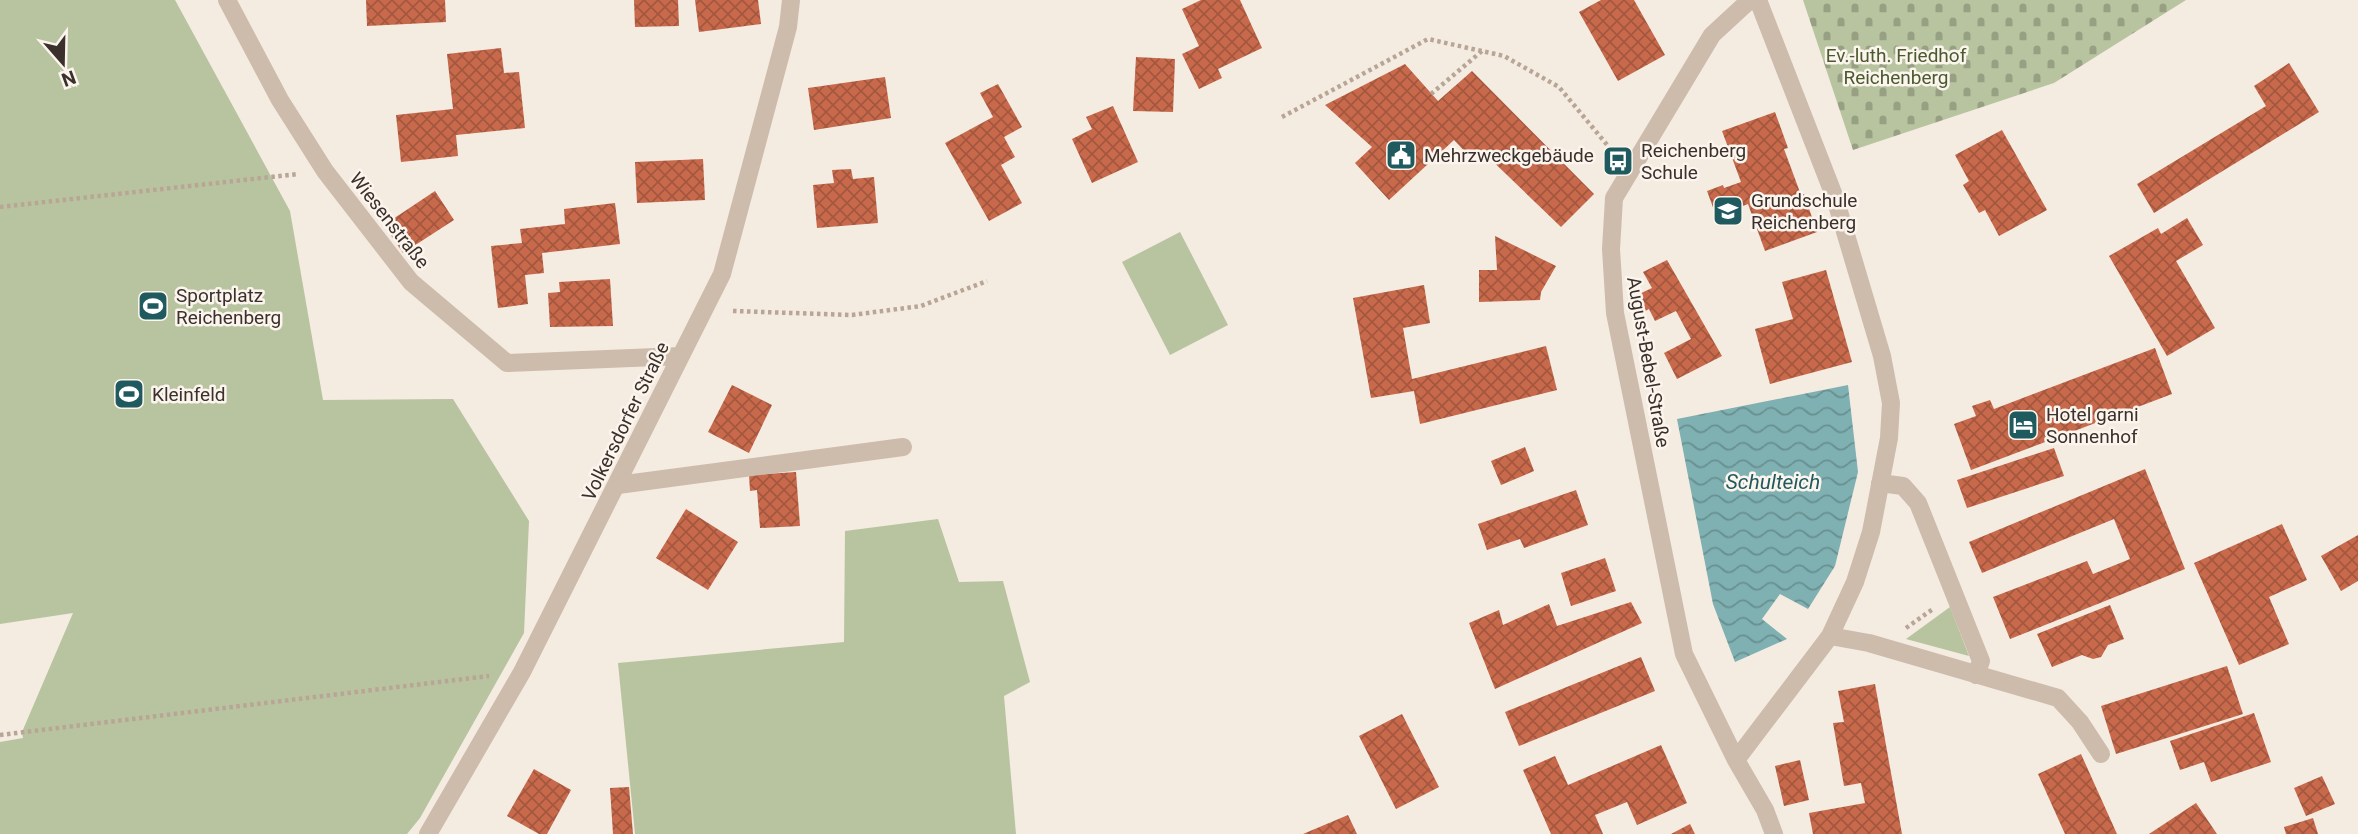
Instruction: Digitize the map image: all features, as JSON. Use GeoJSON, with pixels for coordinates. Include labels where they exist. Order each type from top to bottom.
{"type":"FeatureCollection","features":[{"type":"Feature","properties":{"kind":"street","name":"Wiesenstraße"},"geometry":{"type":"LineString","coordinates":[[227,0],[280,100],[325,171],[411,282],[507,363],[681,356]]}},
{"type":"Feature","properties":{"kind":"street","name":"Volkersdorfer Straße"},"geometry":{"type":"LineString","coordinates":[[428,834],[522,672],[722,274],[788,27],[791,0]]}},
{"type":"Feature","properties":{"kind":"street","name":"August-Bebel-Straße"},"geometry":{"type":"LineString","coordinates":[[1750,0],[1712,35],[1614,198],[1611,249],[1615,313],[1684,654],[1735,760],[1765,810],[1774,834]]}},
{"type":"Feature","properties":{"kind":"street"},"geometry":{"type":"LineString","coordinates":[[1735,760],[1830,636],[1855,582],[1871,532],[1889,438],[1891,403],[1882,356],[1835,198],[1758,0]]}},
{"type":"Feature","properties":{"kind":"street"},"geometry":{"type":"LineString","coordinates":[[618,485],[903,447]]}},
{"type":"Feature","properties":{"kind":"street"},"geometry":{"type":"LineString","coordinates":[[1880,483],[1903,486],[1918,503],[1981,662],[1976,675]]}},
{"type":"Feature","properties":{"kind":"street"},"geometry":{"type":"LineString","coordinates":[[1830,636],[1884,647],[2058,698],[2080,722],[2101,754]]}},
{"type":"Feature","properties":{"kind":"path"},"geometry":{"type":"LineString","coordinates":[[1282,117],[1428,39],[1504,56],[1559,87],[1609,149],[1632,168]]}},
{"type":"Feature","properties":{"kind":"path"},"geometry":{"type":"LineString","coordinates":[[1431,93],[1482,51]]}},
{"type":"Feature","properties":{"kind":"path"},"geometry":{"type":"LineString","coordinates":[[0,207],[325,171]]}},
{"type":"Feature","properties":{"kind":"path"},"geometry":{"type":"LineString","coordinates":[[704,310],[852,315],[921,306],[987,281]]}},
{"type":"Feature","properties":{"kind":"path"},"geometry":{"type":"LineString","coordinates":[[1884,647],[1908,626],[1954,594]]}},
{"type":"Feature","properties":{"kind":"path"},"geometry":{"type":"LineString","coordinates":[[0,735],[522,672]]}},
{"type":"Feature","properties":{"kind":"green space"},"geometry":{"type":"Polygon","coordinates":[[[0,0],[175,0],[290,211],[323,400],[453,399],[529,521],[524,633],[420,818],[407,834],[0,834],[0,742],[23,738],[22,732],[73,613],[0,624],[0,0]]]}},
{"type":"Feature","properties":{"kind":"green space","name":"Ev.-luth. Friedhof Reichenberg"},"geometry":{"type":"Polygon","coordinates":[[[1803,0],[2186,0],[2054,83],[1853,150],[1803,0]]]}},
{"type":"Feature","properties":{"kind":"green space"},"geometry":{"type":"Polygon","coordinates":[[[1180,232],[1228,325],[1170,355],[1122,262],[1180,232]]]}},
{"type":"Feature","properties":{"kind":"green space"},"geometry":{"type":"Polygon","coordinates":[[[938,519],[959,582],[1003,581],[1030,682],[1004,696],[1016,834],[635,834],[618,663],[844,642],[845,531],[938,519]]]}},
{"type":"Feature","properties":{"kind":"green space"},"geometry":{"type":"Polygon","coordinates":[[[1950,607],[1969,656],[1906,639],[1950,607]]]}},
{"type":"Feature","properties":{"kind":"water","name":"Schulteich"},"geometry":{"type":"Polygon","coordinates":[[[1848,385],[1858,472],[1835,566],[1808,609],[1780,594],[1762,619],[1787,639],[1735,662],[1713,604],[1677,419],[1848,385]]]}},
{"type":"Feature","properties":{"kind":"building"},"geometry":{"type":"Polygon","coordinates":[[[366,0],[445,0],[446,22],[367,26],[366,0]]]}},
{"type":"Feature","properties":{"kind":"building"},"geometry":{"type":"Polygon","coordinates":[[[634,0],[678,0],[679,26],[635,27],[634,0]]]}},
{"type":"Feature","properties":{"kind":"building"},"geometry":{"type":"Polygon","coordinates":[[[695,0],[758,0],[761,24],[699,32],[695,0]]]}},
{"type":"Feature","properties":{"kind":"building"},"geometry":{"type":"Polygon","coordinates":[[[1201,0],[1240,0],[1262,48],[1218,69],[1222,78],[1199,89],[1182,54],[1199,46],[1182,9],[1201,0]]]}},
{"type":"Feature","properties":{"kind":"building"},"geometry":{"type":"Polygon","coordinates":[[[1601,0],[1634,0],[1665,55],[1618,81],[1579,12],[1601,0]]]}},
{"type":"Feature","properties":{"kind":"building"},"geometry":{"type":"Polygon","coordinates":[[[501,48],[504,73],[519,72],[525,128],[456,135],[458,156],[401,162],[396,115],[453,109],[447,54],[501,48]]]}},
{"type":"Feature","properties":{"kind":"building"},"geometry":{"type":"Polygon","coordinates":[[[1136,57],[1175,59],[1173,112],[1133,111],[1136,57]]]}},
{"type":"Feature","properties":{"kind":"building"},"geometry":{"type":"Polygon","coordinates":[[[2289,63],[2319,112],[2154,213],[2137,184],[2266,106],[2254,86],[2289,63]]]}},
{"type":"Feature","properties":{"kind":"building"},"geometry":{"type":"Polygon","coordinates":[[[1405,64],[1438,101],[1472,71],[1594,194],[1561,227],[1481,150],[1472,159],[1454,140],[1389,200],[1355,163],[1372,147],[1325,105],[1405,64]]]}},
{"type":"Feature","properties":{"kind":"building"},"geometry":{"type":"Polygon","coordinates":[[[885,77],[891,118],[814,130],[808,88],[885,77]]]}},
{"type":"Feature","properties":{"kind":"building"},"geometry":{"type":"Polygon","coordinates":[[[998,84],[1022,127],[1004,137],[1015,157],[1001,165],[1022,203],[989,221],[945,143],[993,117],[980,93],[998,84]]]}},
{"type":"Feature","properties":{"kind":"building"},"geometry":{"type":"Polygon","coordinates":[[[1113,106],[1138,162],[1092,183],[1072,139],[1092,129],[1086,117],[1113,106]]]}},
{"type":"Feature","properties":{"kind":"building"},"geometry":{"type":"Polygon","coordinates":[[[1775,112],[1788,148],[1784,149],[1817,232],[1765,251],[1748,204],[1732,210],[1734,215],[1718,221],[1707,191],[1741,182],[1722,131],[1775,112]]]}},
{"type":"Feature","properties":{"kind":"building"},"geometry":{"type":"Polygon","coordinates":[[[2002,130],[2047,210],[1999,236],[1985,210],[1979,213],[1963,185],[1969,181],[1955,155],[2002,130]]]}},
{"type":"Feature","properties":{"kind":"building"},"geometry":{"type":"Polygon","coordinates":[[[703,159],[705,200],[637,203],[635,162],[703,159]]]}},
{"type":"Feature","properties":{"kind":"building"},"geometry":{"type":"Polygon","coordinates":[[[851,169],[853,179],[874,177],[878,223],[817,228],[813,185],[834,183],[832,170],[851,169]]]}},
{"type":"Feature","properties":{"kind":"building"},"geometry":{"type":"Polygon","coordinates":[[[435,191],[454,220],[403,253],[384,225],[435,191]]]}},
{"type":"Feature","properties":{"kind":"building"},"geometry":{"type":"Polygon","coordinates":[[[615,203],[620,244],[542,253],[544,273],[525,275],[528,304],[498,308],[491,246],[522,243],[520,229],[565,224],[564,209],[615,203]]]}},
{"type":"Feature","properties":{"kind":"building"},"geometry":{"type":"Polygon","coordinates":[[[2187,218],[2203,245],[2176,261],[2215,328],[2167,356],[2109,256],[2158,228],[2161,234],[2187,218]]]}},
{"type":"Feature","properties":{"kind":"building"},"geometry":{"type":"Polygon","coordinates":[[[1495,236],[1556,266],[1541,292],[1540,300],[1479,302],[1479,270],[1497,270],[1495,236]]]}},
{"type":"Feature","properties":{"kind":"building"},"geometry":{"type":"Polygon","coordinates":[[[1667,260],[1722,356],[1677,379],[1664,353],[1691,339],[1676,311],[1655,321],[1649,309],[1642,313],[1637,295],[1652,288],[1643,272],[1667,260]]]}},
{"type":"Feature","properties":{"kind":"building"},"geometry":{"type":"Polygon","coordinates":[[[1826,270],[1852,362],[1770,384],[1755,329],[1793,319],[1782,282],[1826,270]]]}},
{"type":"Feature","properties":{"kind":"building"},"geometry":{"type":"Polygon","coordinates":[[[610,279],[613,326],[550,327],[548,293],[560,292],[559,282],[610,279]]]}},
{"type":"Feature","properties":{"kind":"building"},"geometry":{"type":"Polygon","coordinates":[[[1424,285],[1430,323],[1403,328],[1412,379],[1546,346],[1557,390],[1420,424],[1414,391],[1371,398],[1353,298],[1424,285]]]}},
{"type":"Feature","properties":{"kind":"building"},"geometry":{"type":"Polygon","coordinates":[[[2155,348],[2172,394],[1971,470],[1954,424],[1976,416],[1972,406],[1990,400],[1994,409],[2155,348]]]}},
{"type":"Feature","properties":{"kind":"building"},"geometry":{"type":"Polygon","coordinates":[[[732,385],[772,405],[749,453],[708,432],[732,385]]]}},
{"type":"Feature","properties":{"kind":"building"},"geometry":{"type":"Polygon","coordinates":[[[1525,447],[1534,471],[1501,485],[1491,461],[1525,447]]]}},
{"type":"Feature","properties":{"kind":"building"},"geometry":{"type":"Polygon","coordinates":[[[2054,448],[2064,476],[1967,508],[1957,480],[2054,448]]]}},
{"type":"Feature","properties":{"kind":"building"},"geometry":{"type":"Polygon","coordinates":[[[2145,469],[2185,569],[2010,639],[1993,597],[2087,561],[2093,574],[2130,559],[2114,519],[1982,573],[1969,542],[2145,469]]]}},
{"type":"Feature","properties":{"kind":"building"},"geometry":{"type":"Polygon","coordinates":[[[796,472],[800,526],[760,528],[757,490],[750,491],[749,475],[796,472]]]}},
{"type":"Feature","properties":{"kind":"building"},"geometry":{"type":"Polygon","coordinates":[[[1576,490],[1588,525],[1524,548],[1520,539],[1487,550],[1478,524],[1576,490]]]}},
{"type":"Feature","properties":{"kind":"building"},"geometry":{"type":"Polygon","coordinates":[[[686,509],[738,542],[708,590],[656,558],[686,509]]]}},
{"type":"Feature","properties":{"kind":"building"},"geometry":{"type":"Polygon","coordinates":[[[2282,524],[2307,580],[2269,597],[2289,644],[2239,665],[2194,563],[2282,524]]]}},
{"type":"Feature","properties":{"kind":"building"},"geometry":{"type":"Polygon","coordinates":[[[2358,535],[2358,581],[2341,591],[2321,556],[2358,535]]]}},
{"type":"Feature","properties":{"kind":"building"},"geometry":{"type":"Polygon","coordinates":[[[1605,558],[1616,591],[1571,606],[1561,573],[1605,558]]]}},
{"type":"Feature","properties":{"kind":"building"},"geometry":{"type":"Polygon","coordinates":[[[1631,602],[1642,623],[1495,689],[1469,623],[1499,610],[1503,625],[1549,604],[1557,626],[1631,602]]]}},
{"type":"Feature","properties":{"kind":"building"},"geometry":{"type":"Polygon","coordinates":[[[2110,605],[2124,639],[2108,645],[2101,657],[2093,659],[2082,655],[2052,667],[2037,634],[2110,605]]]}},
{"type":"Feature","properties":{"kind":"building"},"geometry":{"type":"Polygon","coordinates":[[[1641,657],[1655,691],[1519,746],[1505,712],[1641,657]]]}},
{"type":"Feature","properties":{"kind":"building"},"geometry":{"type":"Polygon","coordinates":[[[2227,666],[2243,714],[2116,754],[2101,706],[2227,666]]]}},
{"type":"Feature","properties":{"kind":"building"},"geometry":{"type":"Polygon","coordinates":[[[1875,684],[1902,834],[1813,834],[1809,813],[1865,803],[1861,783],[1844,786],[1833,723],[1844,722],[1838,691],[1875,684]]]}},
{"type":"Feature","properties":{"kind":"building"},"geometry":{"type":"Polygon","coordinates":[[[2254,713],[2271,762],[2211,782],[2204,762],[2180,770],[2170,741],[2254,713]]]}},
{"type":"Feature","properties":{"kind":"building"},"geometry":{"type":"Polygon","coordinates":[[[1402,714],[1439,787],[1396,809],[1359,736],[1402,714]]]}},
{"type":"Feature","properties":{"kind":"building"},"geometry":{"type":"Polygon","coordinates":[[[1661,745],[1687,803],[1637,825],[1627,802],[1595,815],[1603,834],[1551,834],[1523,770],[1555,756],[1568,785],[1661,745]]]}},
{"type":"Feature","properties":{"kind":"building"},"geometry":{"type":"Polygon","coordinates":[[[2081,754],[2117,834],[2065,834],[2038,774],[2081,754]]]}},
{"type":"Feature","properties":{"kind":"building"},"geometry":{"type":"Polygon","coordinates":[[[1800,760],[1809,800],[1784,806],[1775,766],[1800,760]]]}},
{"type":"Feature","properties":{"kind":"building"},"geometry":{"type":"Polygon","coordinates":[[[534,769],[571,790],[547,834],[539,834],[507,816],[534,769]]]}},
{"type":"Feature","properties":{"kind":"building"},"geometry":{"type":"Polygon","coordinates":[[[2322,776],[2335,804],[2306,816],[2294,788],[2322,776]]]}},
{"type":"Feature","properties":{"kind":"building"},"geometry":{"type":"Polygon","coordinates":[[[629,787],[633,834],[613,834],[610,788],[629,787]]]}},
{"type":"Feature","properties":{"kind":"building"},"geometry":{"type":"Polygon","coordinates":[[[2196,803],[2217,834],[2149,834],[2196,803]]]}},
{"type":"Feature","properties":{"kind":"building"},"geometry":{"type":"Polygon","coordinates":[[[1348,815],[1357,834],[1303,834],[1348,815]]]}},
{"type":"Feature","properties":{"kind":"building"},"geometry":{"type":"Polygon","coordinates":[[[2313,818],[2318,834],[2286,834],[2284,827],[2313,818]]]}},
{"type":"Feature","properties":{"kind":"building"},"geometry":{"type":"Polygon","coordinates":[[[1690,824],[1695,834],[1671,834],[1690,824]]]}},
{"type":"Feature","properties":{"kind":"place","name":"Mehrzweckgebäude"},"geometry":{"type":"Point","coordinates":[1401,155]}},
{"type":"Feature","properties":{"kind":"place","name":"Reichenberg Schule"},"geometry":{"type":"Point","coordinates":[1618,161]}},
{"type":"Feature","properties":{"kind":"place","name":"Grundschule Reichenberg"},"geometry":{"type":"Point","coordinates":[1728,211]}},
{"type":"Feature","properties":{"kind":"place","name":"Sportplatz Reichenberg"},"geometry":{"type":"Point","coordinates":[153,306]}},
{"type":"Feature","properties":{"kind":"place","name":"Kleinfeld"},"geometry":{"type":"Point","coordinates":[129,394]}},
{"type":"Feature","properties":{"kind":"place","name":"Hotel garni Sonnenhof"},"geometry":{"type":"Point","coordinates":[2023,425]}}]}
